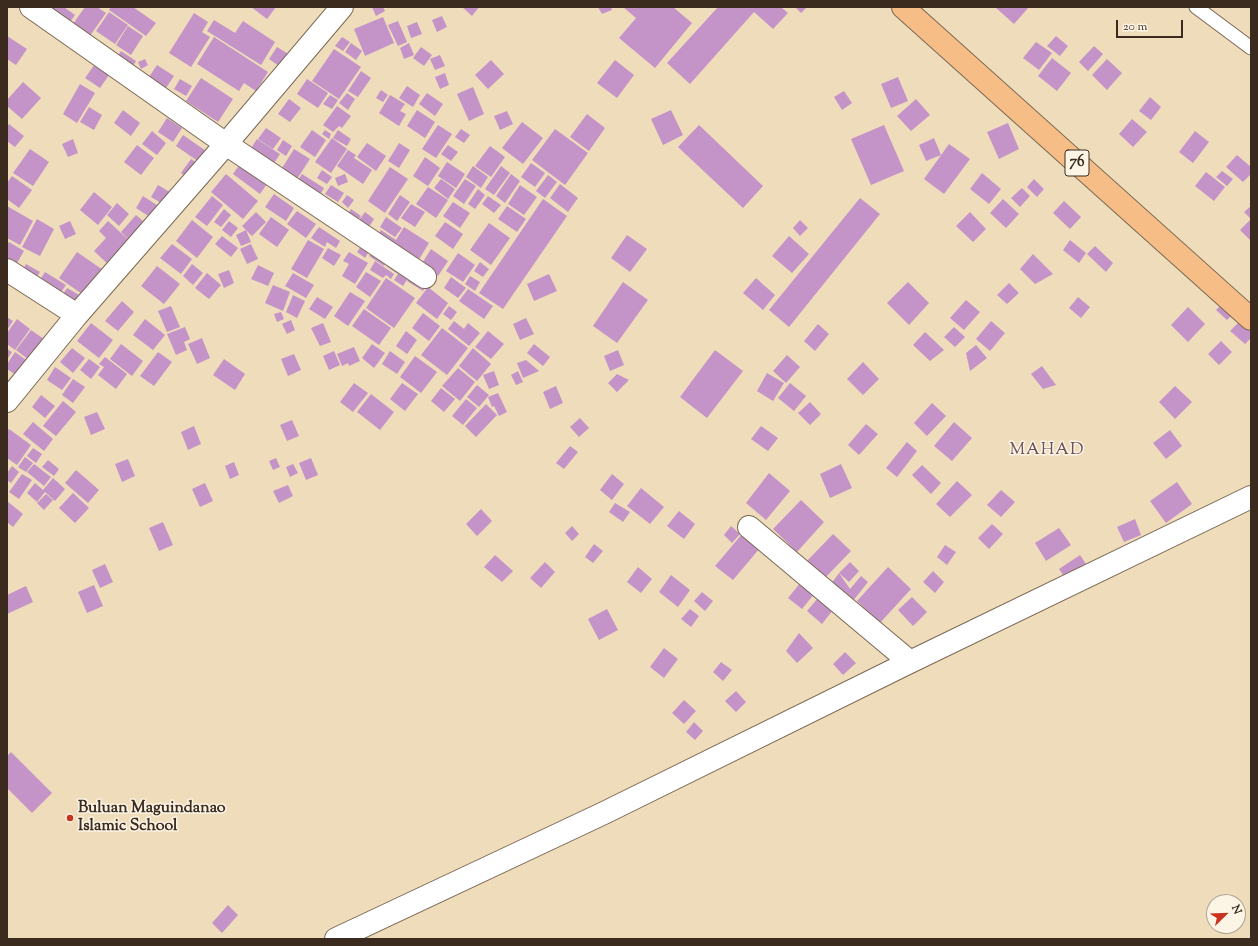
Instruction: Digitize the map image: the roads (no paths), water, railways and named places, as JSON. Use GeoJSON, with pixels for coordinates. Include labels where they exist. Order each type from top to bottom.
{"type":"FeatureCollection","features":[{"type":"Feature","properties":{"kind":"highway","name":"76"},"geometry":{"type":"LineString","coordinates":[[903,7],[1251,319]]}},
{"type":"Feature","properties":{"kind":"street"},"geometry":{"type":"LineString","coordinates":[[31,7],[226,144],[425,277]]}},
{"type":"Feature","properties":{"kind":"street"},"geometry":{"type":"LineString","coordinates":[[7,401],[77,316],[342,7]]}},
{"type":"Feature","properties":{"kind":"street"},"geometry":{"type":"LineString","coordinates":[[7,270],[77,316]]}},
{"type":"Feature","properties":{"kind":"street"},"geometry":{"type":"LineString","coordinates":[[336,939],[604,813],[910,662],[1251,497]]}},
{"type":"Feature","properties":{"kind":"street"},"geometry":{"type":"LineString","coordinates":[[749,526],[910,662]]}},
{"type":"Feature","properties":{"kind":"lane"},"geometry":{"type":"LineString","coordinates":[[1196,7],[1251,48]]}},
{"type":"Feature","properties":{"kind":"place","name":"Buluan Maguindanao Islamic School"},"geometry":{"type":"Point","coordinates":[70,818]}},
{"type":"Feature","properties":{"kind":"district","name":"MAHAD"},"geometry":{"type":"Point","coordinates":[1047,451]}}]}
